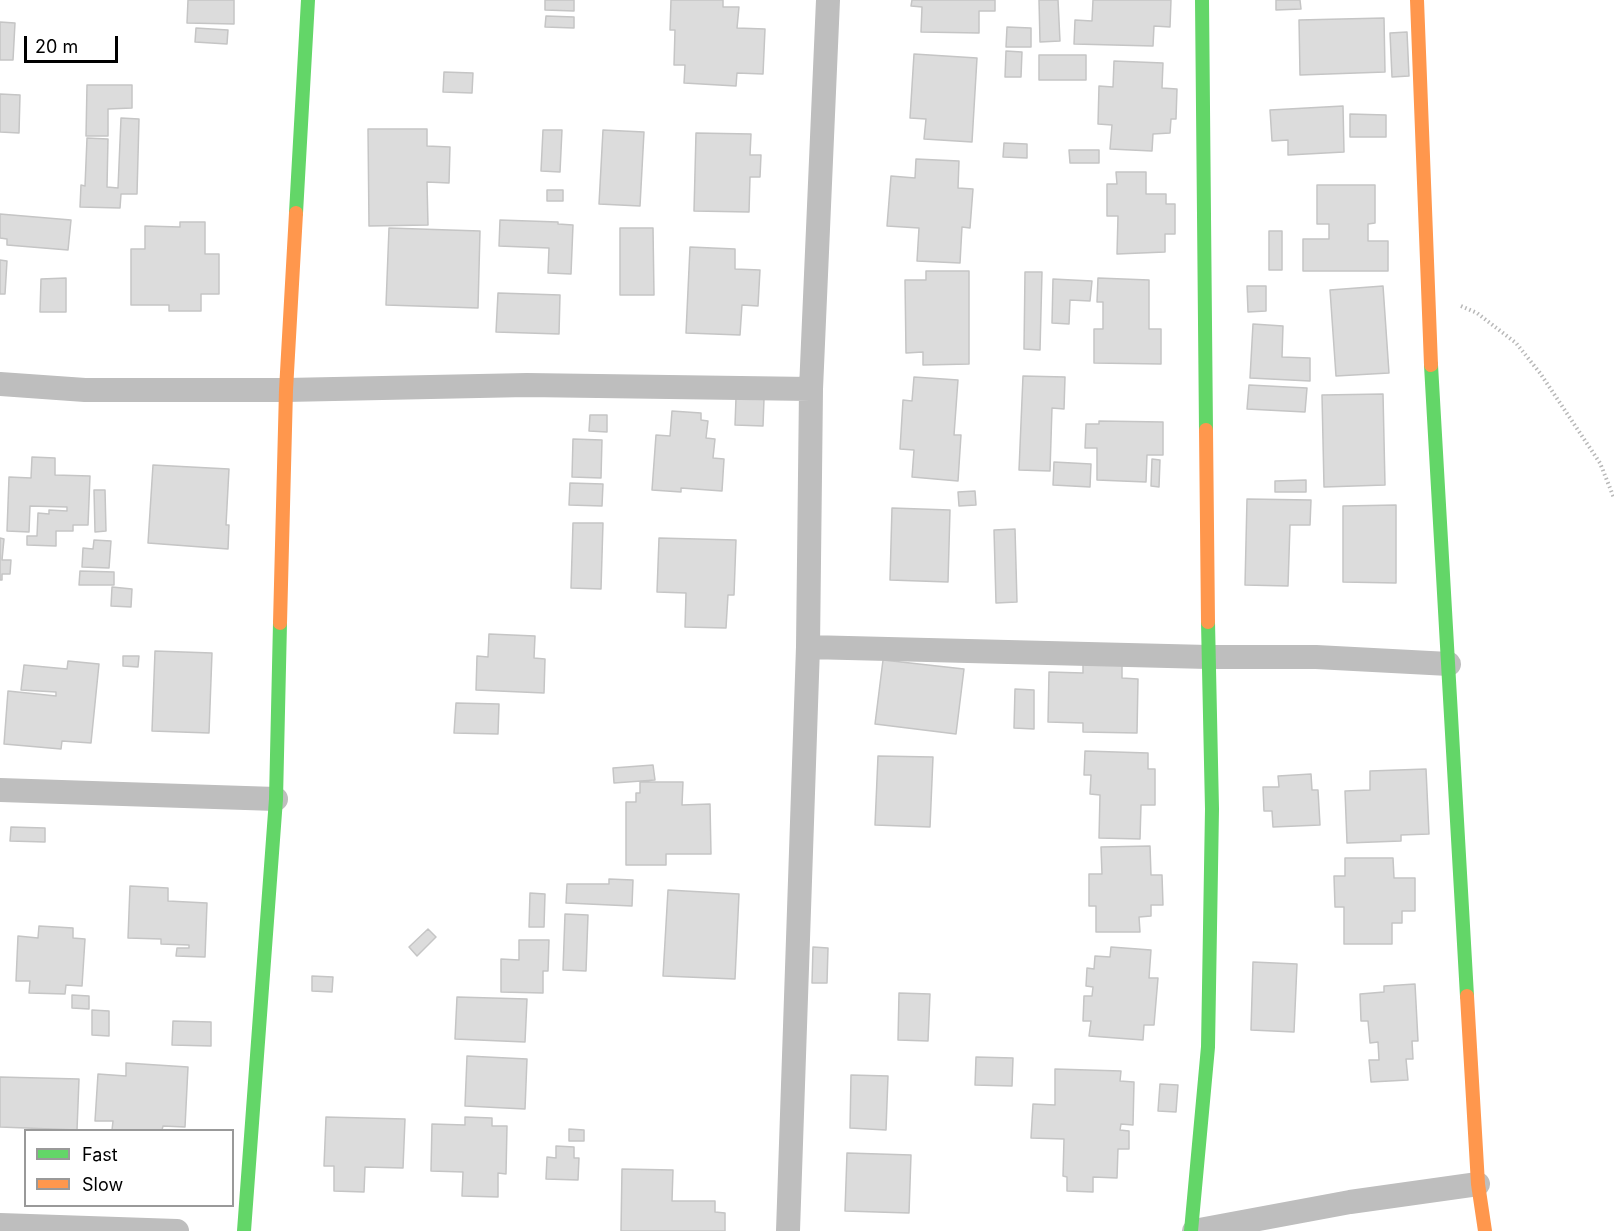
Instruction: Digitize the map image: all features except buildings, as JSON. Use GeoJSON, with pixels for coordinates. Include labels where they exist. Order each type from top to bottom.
{"type":"FeatureCollection","features":[{"type":"Feature","properties":{"kind":"street"},"geometry":{"type":"LineString","coordinates":[[244,1231],[276,799],[286,390],[308,0]]}},
{"type":"Feature","properties":{"kind":"street"},"geometry":{"type":"LineString","coordinates":[[788,1231],[808,647],[811,389],[828,0]]}},
{"type":"Feature","properties":{"kind":"street"},"geometry":{"type":"LineString","coordinates":[[1202,0],[1208,657],[1212,809],[1208,1047],[1193,1231],[1350,1202],[1478,1184]]}},
{"type":"Feature","properties":{"kind":"street"},"geometry":{"type":"LineString","coordinates":[[1417,0],[1427,291],[1478,1184],[1485,1231]]}},
{"type":"Feature","properties":{"kind":"street"},"geometry":{"type":"LineString","coordinates":[[0,384],[85,390],[286,390],[527,385],[811,389]]}},
{"type":"Feature","properties":{"kind":"street"},"geometry":{"type":"LineString","coordinates":[[808,647],[1208,657],[1316,657],[1449,664]]}},
{"type":"Feature","properties":{"kind":"street"},"geometry":{"type":"LineString","coordinates":[[0,790],[276,799]]}},
{"type":"Feature","properties":{"kind":"street"},"geometry":{"type":"LineString","coordinates":[[0,1225],[177,1231]]}},
{"type":"Feature","properties":{"kind":"path"},"geometry":{"type":"LineString","coordinates":[[1427,291],[1477,313],[1516,343],[1540,373],[1600,464],[1614,498]]}},
{"type":"Feature","properties":{"kind":"traffic: fast"},"geometry":{"type":"LineString","coordinates":[[296,213],[308,0]]}},
{"type":"Feature","properties":{"kind":"traffic: fast"},"geometry":{"type":"LineString","coordinates":[[1202,0],[1206,430]]}},
{"type":"Feature","properties":{"kind":"traffic: fast"},"geometry":{"type":"LineString","coordinates":[[1431,365],[1467,996]]}},
{"type":"Feature","properties":{"kind":"traffic: fast"},"geometry":{"type":"LineString","coordinates":[[1191,1231],[1208,1047],[1212,809],[1208,622]]}},
{"type":"Feature","properties":{"kind":"traffic: fast"},"geometry":{"type":"LineString","coordinates":[[244,1231],[276,799],[280,623]]}},
{"type":"Feature","properties":{"kind":"traffic: slow"},"geometry":{"type":"LineString","coordinates":[[1417,0],[1431,365]]}},
{"type":"Feature","properties":{"kind":"traffic: slow"},"geometry":{"type":"LineString","coordinates":[[280,623],[286,390],[296,213]]}},
{"type":"Feature","properties":{"kind":"traffic: slow"},"geometry":{"type":"LineString","coordinates":[[1206,430],[1208,622]]}},
{"type":"Feature","properties":{"kind":"traffic: slow"},"geometry":{"type":"LineString","coordinates":[[1467,996],[1478,1184],[1485,1231]]}}]}
